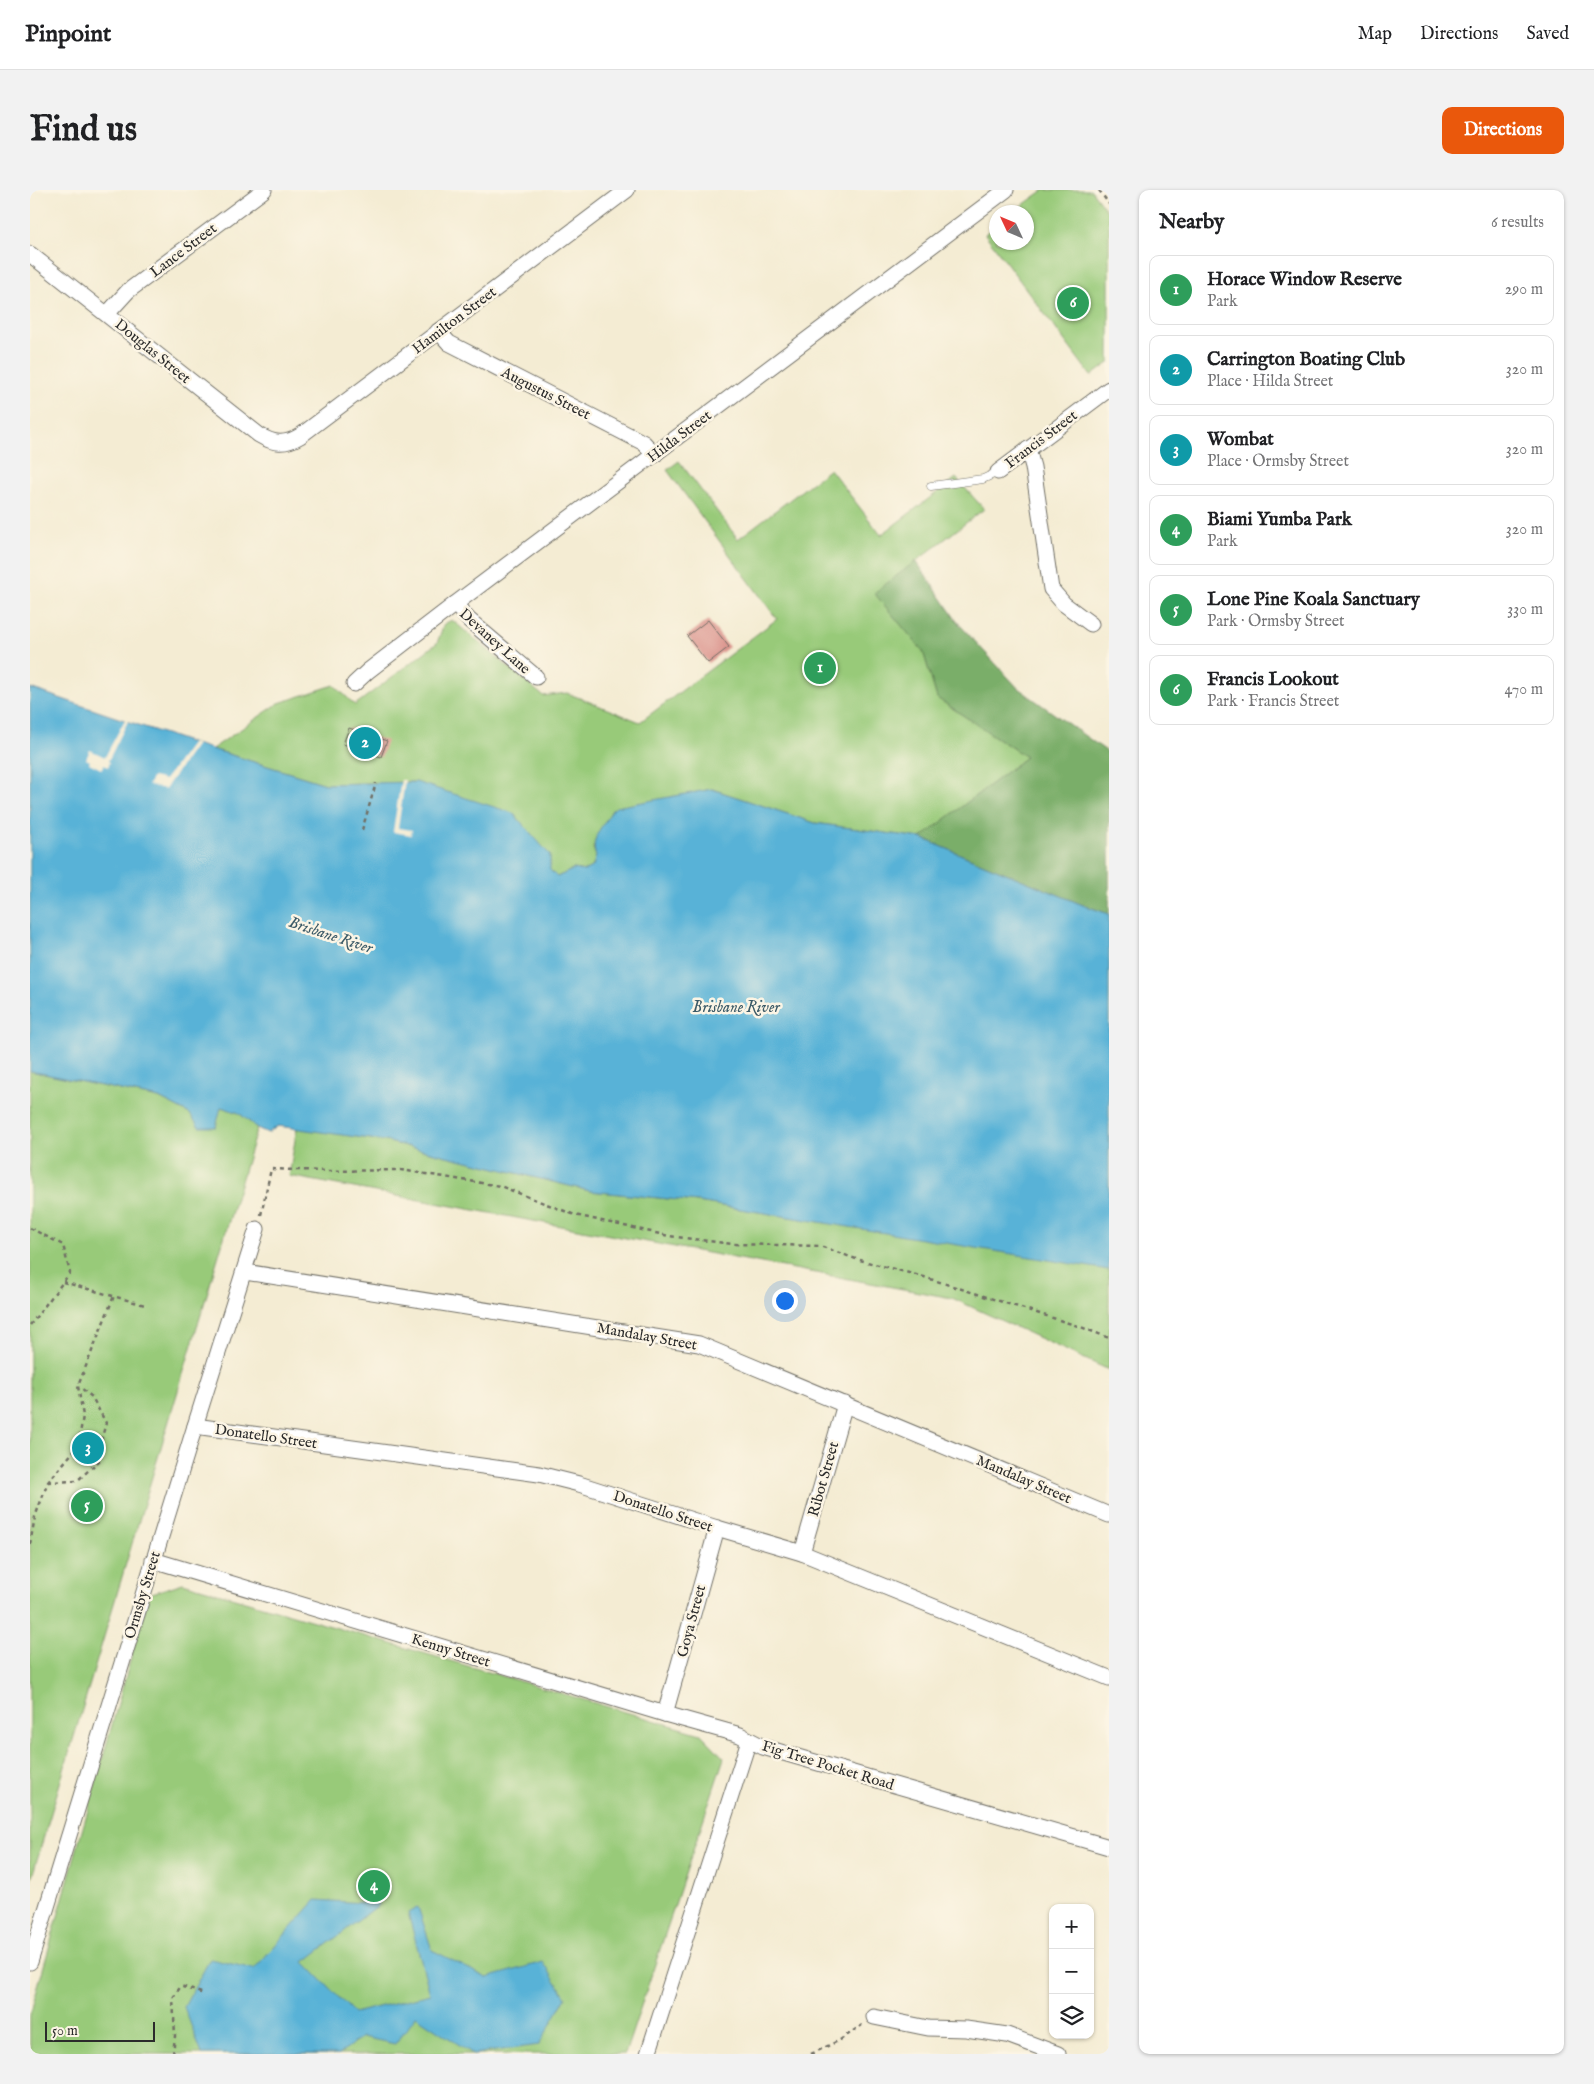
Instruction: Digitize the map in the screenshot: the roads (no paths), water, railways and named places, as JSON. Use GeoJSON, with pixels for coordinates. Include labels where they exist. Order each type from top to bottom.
{"type":"FeatureCollection","features":[{"type":"Feature","properties":{"kind":"street","name":"Lance Street"},"geometry":{"type":"LineString","coordinates":[[107,314],[128,291],[264,190]]}},
{"type":"Feature","properties":{"kind":"street","name":"Hamilton Street"},"geometry":{"type":"LineString","coordinates":[[278,443],[288,442],[300,436],[627,190]]}},
{"type":"Feature","properties":{"kind":"street","name":"Hilda Street"},"geometry":{"type":"LineString","coordinates":[[354,684],[454,604],[1006,190]]}},
{"type":"Feature","properties":{"kind":"street","name":"Douglas Street"},"geometry":{"type":"LineString","coordinates":[[30,254],[259,435],[278,443]]}},
{"type":"Feature","properties":{"kind":"street","name":"Augustus Street"},"geometry":{"type":"LineString","coordinates":[[438,331],[449,343],[644,443],[655,455]]}},
{"type":"Feature","properties":{"kind":"street","name":"Francis Street"},"geometry":{"type":"LineString","coordinates":[[998,472],[1109,389]]}},
{"type":"Feature","properties":{"kind":"street"},"geometry":{"type":"LineString","coordinates":[[1028,449],[1033,467],[1051,589],[1064,604],[1091,624]]}},
{"type":"Feature","properties":{"kind":"street","name":"Devaney Lane"},"geometry":{"type":"LineString","coordinates":[[454,604],[469,620],[536,677]]}},
{"type":"Feature","properties":{"kind":"street","name":"Ormsby Street"},"geometry":{"type":"LineString","coordinates":[[30,1962],[194,1426],[258,1228]]}},
{"type":"Feature","properties":{"kind":"street","name":"Mandalay Street"},"geometry":{"type":"LineString","coordinates":[[245,1272],[698,1344],[1109,1515]]}},
{"type":"Feature","properties":{"kind":"street","name":"Ribot Street"},"geometry":{"type":"LineString","coordinates":[[802,1553],[845,1404]]}},
{"type":"Feature","properties":{"kind":"street","name":"Donatello Street"},"geometry":{"type":"LineString","coordinates":[[194,1426],[539,1474],[579,1484],[802,1553],[1109,1678]]}},
{"type":"Feature","properties":{"kind":"street","name":"Goya Street"},"geometry":{"type":"LineString","coordinates":[[665,1714],[717,1528]]}},
{"type":"Feature","properties":{"kind":"street","name":"Kenny Street"},"geometry":{"type":"LineString","coordinates":[[153,1560],[740,1735],[750,1740]]}},
{"type":"Feature","properties":{"kind":"street","name":"Fig Tree Pocket Road"},"geometry":{"type":"LineString","coordinates":[[648,2054],[750,1740],[763,1746],[1109,1847]]}},
{"type":"Feature","properties":{"kind":"street"},"geometry":{"type":"LineString","coordinates":[[874,2018],[928,2028],[966,2029],[1007,2034],[1058,2054]]}},
{"type":"Feature","properties":{"kind":"lane"},"geometry":{"type":"LineString","coordinates":[[931,486],[983,479],[998,472]]}},
{"type":"Feature","properties":{"kind":"water","name":"Brisbane River"},"geometry":{"type":"Polygon","coordinates":[[[30,688],[192,743],[326,784],[416,782],[513,813],[550,855],[550,870],[557,877],[574,869],[584,871],[593,866],[596,856],[594,843],[596,837],[612,810],[616,807],[712,789],[815,823],[921,838],[1109,914],[1109,1270],[698,1202],[590,1191],[385,1141],[278,1126],[268,1133],[257,1128],[239,1113],[221,1107],[216,1127],[199,1127],[190,1114],[159,1098],[30,1071],[30,688]]]}},
{"type":"Feature","properties":{"kind":"water"},"geometry":{"type":"Polygon","coordinates":[[[316,1900],[380,1904],[304,1962],[354,2013],[430,1994],[408,1913],[418,1907],[432,1950],[487,1978],[543,1962],[566,1997],[539,2045],[473,2054],[416,2016],[395,2044],[362,2037],[339,2054],[202,2054],[184,2007],[210,1959],[254,1969],[316,1900]]]}},
{"type":"Feature","properties":{"kind":"place","name":"Francis Lookout"},"geometry":{"type":"Point","coordinates":[1073,303]}},
{"type":"Feature","properties":{"kind":"place","name":"Horace Window Reserve"},"geometry":{"type":"Point","coordinates":[820,668]}},
{"type":"Feature","properties":{"kind":"place","name":"Carrington Boating Club"},"geometry":{"type":"Point","coordinates":[365,743]}},
{"type":"Feature","properties":{"kind":"place","name":"Wombat"},"geometry":{"type":"Point","coordinates":[88,1448]}},
{"type":"Feature","properties":{"kind":"place","name":"Lone Pine Koala Sanctuary"},"geometry":{"type":"Point","coordinates":[87,1506]}},
{"type":"Feature","properties":{"kind":"place","name":"Biami Yumba Park"},"geometry":{"type":"Point","coordinates":[374,1886]}}]}
